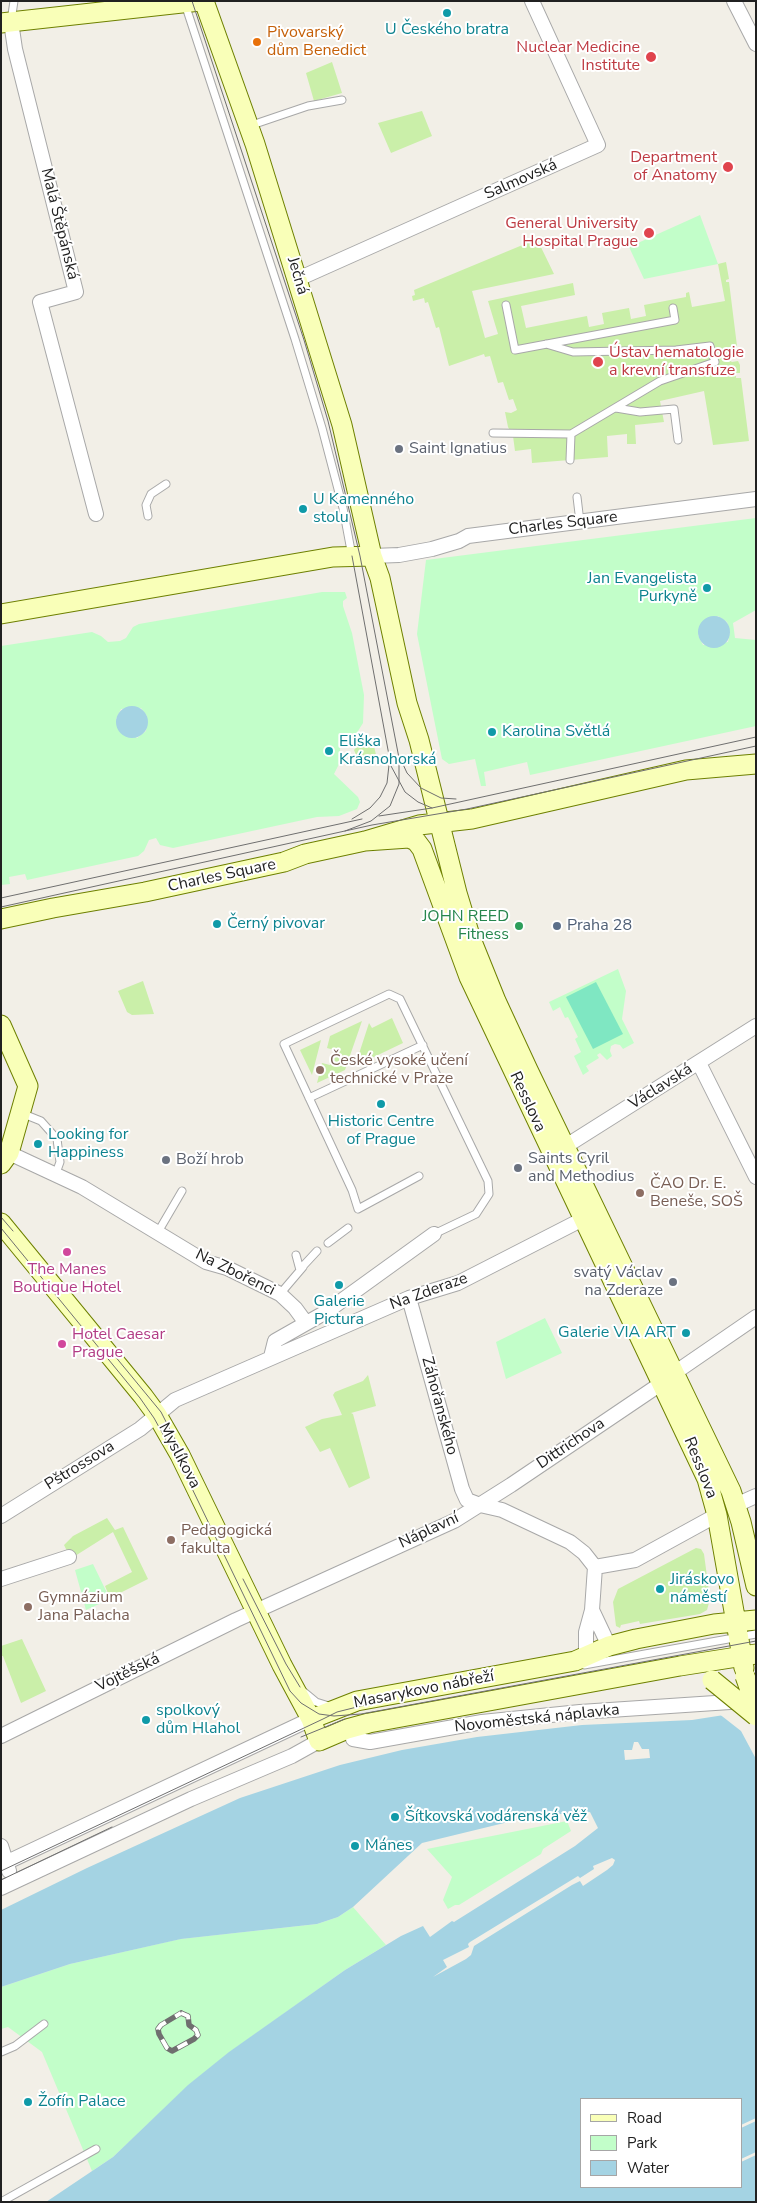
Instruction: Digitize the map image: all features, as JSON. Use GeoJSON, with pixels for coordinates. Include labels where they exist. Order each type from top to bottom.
{"type":"FeatureCollection","features":[{"type":"Feature","properties":{"kind":"main road","name":"Ječná"},"geometry":{"type":"LineString","coordinates":[[204,1],[249,126],[298,278],[342,425],[372,556]]}},
{"type":"Feature","properties":{"kind":"main road"},"geometry":{"type":"LineString","coordinates":[[6,22],[190,2]]}},
{"type":"Feature","properties":{"kind":"main road","name":"Charles Square"},"geometry":{"type":"LineString","coordinates":[[1,614],[259,569],[352,556],[372,556]]}},
{"type":"Feature","properties":{"kind":"main road"},"geometry":{"type":"LineString","coordinates":[[372,556],[380,578],[407,703],[439,823]]}},
{"type":"Feature","properties":{"kind":"main road","name":"Charles Square"},"geometry":{"type":"LineString","coordinates":[[1,919],[145,892],[284,862],[306,854],[365,841],[419,825],[472,819],[686,770],[756,764]]}},
{"type":"Feature","properties":{"kind":"main road","name":"Resslova"},"geometry":{"type":"LineString","coordinates":[[439,823],[472,942],[496,1001],[566,1146],[668,1378],[707,1479],[717,1515]]}},
{"type":"Feature","properties":{"kind":"main road","name":"Resslova"},"geometry":{"type":"LineString","coordinates":[[365,841],[412,838],[421,847],[469,977],[584,1219],[668,1378],[719,1466],[736,1506]]}},
{"type":"Feature","properties":{"kind":"main road"},"geometry":{"type":"LineString","coordinates":[[1,1025],[28,1086],[5,1158]]}},
{"type":"Feature","properties":{"kind":"main road","name":"Myslíkova"},"geometry":{"type":"LineString","coordinates":[[2,1224],[143,1396],[157,1416],[180,1455],[255,1611],[312,1719],[319,1741]]}},
{"type":"Feature","properties":{"kind":"main road"},"geometry":{"type":"LineString","coordinates":[[736,1506],[756,1586]]}},
{"type":"Feature","properties":{"kind":"main road"},"geometry":{"type":"LineString","coordinates":[[717,1515],[749,1655],[745,1676],[756,1707]]}},
{"type":"Feature","properties":{"kind":"main road","name":"Masarykovo nábřeží"},"geometry":{"type":"LineString","coordinates":[[312,1719],[357,1701],[570,1662],[609,1646],[636,1638],[743,1631],[756,1620]]}},
{"type":"Feature","properties":{"kind":"main road","name":"Masarykovo nábřeží"},"geometry":{"type":"LineString","coordinates":[[319,1741],[347,1728],[370,1723],[749,1655]]}},
{"type":"Feature","properties":{"kind":"main road"},"geometry":{"type":"LineString","coordinates":[[680,1666],[692,1669],[712,1680],[756,1716]]}},
{"type":"Feature","properties":{"kind":"street","name":"Salmovská"},"geometry":{"type":"LineString","coordinates":[[298,278],[598,146],[532,1]]}},
{"type":"Feature","properties":{"kind":"street"},"geometry":{"type":"LineString","coordinates":[[734,1],[756,44]]}},
{"type":"Feature","properties":{"kind":"street","name":"Malá Štěpánská"},"geometry":{"type":"LineString","coordinates":[[6,22],[15,49],[76,292],[40,302],[96,514]]}},
{"type":"Feature","properties":{"kind":"street","name":"Charles Square"},"geometry":{"type":"LineString","coordinates":[[372,556],[398,555],[432,549],[459,541],[468,536],[756,499]]}},
{"type":"Feature","properties":{"kind":"street","name":"Václavská"},"geometry":{"type":"LineString","coordinates":[[566,1146],[756,1026]]}},
{"type":"Feature","properties":{"kind":"street"},"geometry":{"type":"LineString","coordinates":[[699,1063],[756,1177]]}},
{"type":"Feature","properties":{"kind":"street","name":"Na Zbořenci"},"geometry":{"type":"LineString","coordinates":[[5,1158],[56,1173],[206,1262],[227,1268],[280,1294],[295,1308],[306,1323]]}},
{"type":"Feature","properties":{"kind":"street","name":"Na Zderaze"},"geometry":{"type":"LineString","coordinates":[[157,1416],[175,1400],[410,1298],[458,1283],[584,1219]]}},
{"type":"Feature","properties":{"kind":"street","name":"Na Zderaze"},"geometry":{"type":"LineString","coordinates":[[271,1357],[275,1341],[326,1312],[434,1234]]}},
{"type":"Feature","properties":{"kind":"street","name":"Záhořanského"},"geometry":{"type":"LineString","coordinates":[[410,1298],[462,1489],[467,1500],[480,1505]]}},
{"type":"Feature","properties":{"kind":"street","name":"Dittrichova"},"geometry":{"type":"LineString","coordinates":[[480,1505],[756,1317]]}},
{"type":"Feature","properties":{"kind":"street","name":"Pštrossova"},"geometry":{"type":"LineString","coordinates":[[1,1516],[140,1429],[157,1416]]}},
{"type":"Feature","properties":{"kind":"street"},"geometry":{"type":"LineString","coordinates":[[736,1506],[756,1496]]}},
{"type":"Feature","properties":{"kind":"street"},"geometry":{"type":"LineString","coordinates":[[480,1505],[502,1510],[570,1542],[584,1553],[595,1567],[592,1610],[586,1632],[586,1656]]}},
{"type":"Feature","properties":{"kind":"street","name":"Náplavní"},"geometry":{"type":"LineString","coordinates":[[255,1611],[454,1520],[480,1505]]}},
{"type":"Feature","properties":{"kind":"street"},"geometry":{"type":"LineString","coordinates":[[595,1567],[635,1560],[717,1515]]}},
{"type":"Feature","properties":{"kind":"street"},"geometry":{"type":"LineString","coordinates":[[1,1579],[70,1557]]}},
{"type":"Feature","properties":{"kind":"street"},"geometry":{"type":"LineString","coordinates":[[592,1610],[609,1646]]}},
{"type":"Feature","properties":{"kind":"street","name":"Vojtěšská"},"geometry":{"type":"LineString","coordinates":[[1,1736],[255,1611]]}},
{"type":"Feature","properties":{"kind":"street","name":"Novoměstská náplavka"},"geometry":{"type":"LineString","coordinates":[[353,1739],[370,1742],[482,1722],[580,1712],[756,1700]]}},
{"type":"Feature","properties":{"kind":"street","name":"Masarykovo nábřeží"},"geometry":{"type":"LineString","coordinates":[[4,1864],[312,1719]]}},
{"type":"Feature","properties":{"kind":"street","name":"Masarykovo nábřeží"},"geometry":{"type":"LineString","coordinates":[[7,1885],[191,1799],[292,1756],[319,1741]]}},
{"type":"Feature","properties":{"kind":"street"},"geometry":{"type":"LineString","coordinates":[[1,1846],[7,1885]]}},
{"type":"Feature","properties":{"kind":"lane"},"geometry":{"type":"LineString","coordinates":[[6,22],[14,1]]}},
{"type":"Feature","properties":{"kind":"lane"},"geometry":{"type":"LineString","coordinates":[[190,2],[322,428],[352,556]]}},
{"type":"Feature","properties":{"kind":"lane"},"geometry":{"type":"LineString","coordinates":[[249,126],[308,106],[342,100]]}},
{"type":"Feature","properties":{"kind":"lane"},"geometry":{"type":"LineString","coordinates":[[506,305],[514,350],[675,320],[673,308]]}},
{"type":"Feature","properties":{"kind":"lane"},"geometry":{"type":"LineString","coordinates":[[493,433],[571,434],[660,381],[715,362],[710,346],[676,350],[573,352],[546,344]]}},
{"type":"Feature","properties":{"kind":"lane"},"geometry":{"type":"LineString","coordinates":[[616,408],[640,412],[674,409],[678,440]]}},
{"type":"Feature","properties":{"kind":"lane"},"geometry":{"type":"LineString","coordinates":[[570,460],[571,434]]}},
{"type":"Feature","properties":{"kind":"lane"},"geometry":{"type":"LineString","coordinates":[[148,516],[146,505],[151,494],[166,484]]}},
{"type":"Feature","properties":{"kind":"lane"},"geometry":{"type":"LineString","coordinates":[[577,497],[580,522]]}},
{"type":"Feature","properties":{"kind":"lane"},"geometry":{"type":"LineString","coordinates":[[419,1176],[358,1209],[352,1190],[284,1044],[389,994],[400,999],[488,1181],[489,1194],[476,1214],[434,1234]]}},
{"type":"Feature","properties":{"kind":"lane"},"geometry":{"type":"LineString","coordinates":[[309,1098],[423,1045]]}},
{"type":"Feature","properties":{"kind":"lane"},"geometry":{"type":"LineString","coordinates":[[20,1113],[40,1120],[57,1139],[60,1162],[56,1173]]}},
{"type":"Feature","properties":{"kind":"lane"},"geometry":{"type":"LineString","coordinates":[[158,1232],[182,1191]]}},
{"type":"Feature","properties":{"kind":"lane"},"geometry":{"type":"LineString","coordinates":[[328,1243],[348,1228]]}},
{"type":"Feature","properties":{"kind":"lane"},"geometry":{"type":"LineString","coordinates":[[280,1294],[318,1251]]}},
{"type":"Feature","properties":{"kind":"lane"},"geometry":{"type":"LineString","coordinates":[[296,1255],[302,1267]]}},
{"type":"Feature","properties":{"kind":"lane"},"geometry":{"type":"LineString","coordinates":[[282,1665],[312,1699],[327,1706],[340,1707],[374,1703],[743,1631]]}},
{"type":"Feature","properties":{"kind":"lane","name":"Novoměstská náplavka"},"geometry":{"type":"LineString","coordinates":[[319,1741],[353,1739]]}},
{"type":"Feature","properties":{"kind":"lane"},"geometry":{"type":"LineString","coordinates":[[1,2052],[15,2046],[44,2024]]}},
{"type":"Feature","properties":{"kind":"lane"},"geometry":{"type":"LineString","coordinates":[[1,2202],[96,2149]]}},
{"type":"Feature","properties":{"kind":"green space"},"geometry":{"type":"Polygon","coordinates":[[[332,62],[342,93],[314,101],[306,73],[332,62]]]}},
{"type":"Feature","properties":{"kind":"green space"},"geometry":{"type":"Polygon","coordinates":[[[422,111],[432,136],[391,153],[378,123],[422,111]]]}},
{"type":"Feature","properties":{"kind":"green space"},"geometry":{"type":"Polygon","coordinates":[[[700,215],[718,264],[644,279],[629,247],[700,215]]]}},
{"type":"Feature","properties":{"kind":"green space"},"geometry":{"type":"Polygon","coordinates":[[[537,239],[554,274],[472,291],[485,338],[498,334],[488,301],[573,283],[575,295],[521,306],[526,328],[587,316],[589,327],[604,324],[602,313],[629,308],[631,319],[646,316],[644,305],[686,297],[686,293],[689,292],[692,307],[725,301],[718,264],[726,262],[729,279],[726,282],[729,282],[737,346],[730,348],[729,360],[732,362],[738,361],[740,365],[740,373],[736,373],[736,378],[741,378],[749,441],[713,445],[704,391],[660,401],[664,422],[635,425],[636,444],[627,444],[627,434],[607,436],[608,457],[532,463],[531,449],[515,451],[513,436],[508,427],[505,412],[511,413],[517,410],[513,399],[509,400],[503,382],[498,383],[490,356],[485,357],[484,354],[449,366],[439,327],[436,328],[428,302],[425,303],[424,298],[413,301],[412,296],[415,295],[414,290],[537,239]]]}},
{"type":"Feature","properties":{"kind":"green space"},"geometry":{"type":"Polygon","coordinates":[[[756,518],[756,610],[733,623],[735,638],[756,640],[756,726],[530,775],[527,762],[484,772],[486,786],[481,786],[475,759],[449,764],[442,759],[417,634],[426,560],[756,518]],[[718,616],[698,635],[703,645],[728,642],[730,632],[727,622],[718,616]]]}},
{"type":"Feature","properties":{"kind":"green space"},"geometry":{"type":"Polygon","coordinates":[[[322,592],[345,592],[347,598],[343,601],[343,606],[352,633],[364,695],[363,723],[353,739],[340,744],[340,762],[334,774],[358,797],[360,802],[357,809],[339,816],[317,817],[173,848],[160,845],[156,838],[149,840],[144,851],[138,856],[27,880],[25,874],[9,877],[10,884],[1,885],[1,646],[92,632],[108,642],[120,641],[126,638],[133,627],[139,624],[322,592]],[[141,708],[121,709],[116,719],[137,738],[146,731],[147,716],[141,708]]]}},
{"type":"Feature","properties":{"kind":"green space"},"geometry":{"type":"Polygon","coordinates":[[[367,736],[372,737],[376,755],[372,761],[365,763],[357,757],[354,750],[367,736]]]}},
{"type":"Feature","properties":{"kind":"green space"},"geometry":{"type":"Polygon","coordinates":[[[618,969],[626,991],[622,1019],[634,1043],[623,1049],[620,1045],[615,1044],[611,1046],[612,1056],[607,1060],[600,1053],[597,1055],[599,1058],[586,1066],[589,1071],[583,1075],[574,1056],[581,1052],[575,1039],[578,1037],[568,1017],[565,1018],[560,1007],[553,1011],[549,1002],[618,969]]]}},
{"type":"Feature","properties":{"kind":"green space"},"geometry":{"type":"Polygon","coordinates":[[[143,981],[154,1014],[132,1015],[127,1012],[118,991],[143,981]]]}},
{"type":"Feature","properties":{"kind":"green space"},"geometry":{"type":"Polygon","coordinates":[[[596,982],[623,1034],[593,1049],[566,997],[596,982]]]}},
{"type":"Feature","properties":{"kind":"green space"},"geometry":{"type":"Polygon","coordinates":[[[392,1018],[403,1043],[355,1066],[369,1023],[372,1028],[392,1018]]]}},
{"type":"Feature","properties":{"kind":"green space"},"geometry":{"type":"Polygon","coordinates":[[[362,1021],[345,1070],[317,1083],[322,1063],[330,1065],[334,1050],[327,1048],[330,1036],[362,1021]]]}},
{"type":"Feature","properties":{"kind":"green space"},"geometry":{"type":"Polygon","coordinates":[[[321,1040],[312,1075],[300,1050],[321,1040]]]}},
{"type":"Feature","properties":{"kind":"green space"},"geometry":{"type":"Polygon","coordinates":[[[545,1318],[562,1353],[506,1379],[496,1342],[545,1318]]]}},
{"type":"Feature","properties":{"kind":"green space"},"geometry":{"type":"Polygon","coordinates":[[[368,1375],[376,1406],[351,1413],[353,1414],[370,1478],[349,1488],[330,1448],[320,1452],[305,1427],[322,1419],[342,1415],[333,1395],[335,1392],[363,1381],[368,1375]]]}},
{"type":"Feature","properties":{"kind":"green space"},"geometry":{"type":"Polygon","coordinates":[[[107,1518],[115,1530],[123,1527],[148,1579],[110,1598],[105,1586],[132,1572],[113,1532],[75,1556],[70,1557],[64,1545],[73,1536],[107,1518]]]}},
{"type":"Feature","properties":{"kind":"green space"},"geometry":{"type":"Polygon","coordinates":[[[696,1548],[701,1549],[704,1554],[710,1599],[707,1610],[700,1614],[640,1624],[639,1621],[621,1625],[620,1628],[616,1626],[613,1602],[618,1589],[696,1548]]]}},
{"type":"Feature","properties":{"kind":"green space"},"geometry":{"type":"Polygon","coordinates":[[[93,1564],[110,1599],[86,1610],[75,1570],[93,1564]]]}},
{"type":"Feature","properties":{"kind":"green space"},"geometry":{"type":"Polygon","coordinates":[[[22,1639],[46,1691],[21,1703],[3,1656],[1,1656],[1,1646],[22,1639]]]}},
{"type":"Feature","properties":{"kind":"green space"},"geometry":{"type":"Polygon","coordinates":[[[567,1821],[571,1831],[543,1849],[541,1854],[459,1905],[448,1909],[443,1900],[452,1877],[427,1849],[567,1821]]]}},
{"type":"Feature","properties":{"kind":"green space"},"geometry":{"type":"Polygon","coordinates":[[[353,1907],[386,1945],[345,1970],[230,2052],[189,2085],[113,2157],[92,2171],[42,2052],[8,2027],[1,2029],[1,1987],[70,1964],[180,1939],[317,1924],[338,1917],[353,1907]]]}},
{"type":"Feature","properties":{"kind":"water"},"geometry":{"type":"Polygon","coordinates":[[[714,616],[726,620],[730,632],[726,644],[714,648],[702,644],[698,632],[702,620],[714,616]]]}},
{"type":"Feature","properties":{"kind":"water"},"geometry":{"type":"Polygon","coordinates":[[[132,706],[144,710],[148,722],[144,734],[132,738],[120,734],[116,722],[120,710],[132,706]]]}},
{"type":"Feature","properties":{"kind":"water"},"geometry":{"type":"Polygon","coordinates":[[[756,1710],[756,2118],[742,2125],[742,2098],[580,2098],[580,2188],[742,2188],[742,2162],[756,2155],[756,2202],[46,2202],[113,2157],[188,2085],[229,2052],[345,1970],[401,1936],[423,1926],[430,1937],[452,1921],[454,1922],[575,1846],[598,1828],[590,1812],[533,1816],[422,1843],[353,1907],[338,1917],[317,1924],[181,1939],[70,1964],[1,1987],[1,1910],[87,1868],[240,1798],[340,1765],[402,1750],[477,1737],[582,1725],[692,1720],[756,1710]],[[612,1858],[593,1866],[594,1869],[580,1878],[578,1876],[470,1942],[468,1944],[469,1947],[443,1960],[447,1967],[433,1977],[466,1959],[471,1955],[474,1946],[572,1885],[580,1881],[583,1886],[613,1865],[615,1860],[612,1858]]]}},
{"type":"Feature","properties":{"kind":"water"},"geometry":{"type":"Polygon","coordinates":[[[756,2121],[756,2152],[742,2159],[742,2128],[756,2121]]]}},
{"type":"Feature","properties":{"kind":"pier"},"geometry":{"type":"Polygon","coordinates":[[[756,1707],[756,1759],[741,1731],[718,1713],[756,1707]]]}},
{"type":"Feature","properties":{"kind":"pier"},"geometry":{"type":"Polygon","coordinates":[[[634,1742],[638,1742],[642,1749],[649,1749],[650,1758],[625,1760],[624,1750],[632,1750],[634,1742]]]}},
{"type":"Feature","properties":{"kind":"tram line"},"geometry":{"type":"LineString","coordinates":[[192,1],[304,340],[328,421],[360,556],[399,758],[399,784],[390,806],[371,821],[345,831]]}},
{"type":"Feature","properties":{"kind":"tram line"},"geometry":{"type":"LineString","coordinates":[[352,556],[391,766],[405,792],[418,802],[432,808]]}},
{"type":"Feature","properties":{"kind":"tram line"},"geometry":{"type":"LineString","coordinates":[[379,816],[432,808],[756,737]]}},
{"type":"Feature","properties":{"kind":"tram line"},"geometry":{"type":"LineString","coordinates":[[1,907],[372,825],[467,809],[756,746]]}},
{"type":"Feature","properties":{"kind":"tram line"},"geometry":{"type":"LineString","coordinates":[[402,762],[407,773],[421,788],[441,798],[456,799]]}},
{"type":"Feature","properties":{"kind":"tram line"},"geometry":{"type":"LineString","coordinates":[[352,819],[370,808],[380,797],[387,783],[389,765]]}},
{"type":"Feature","properties":{"kind":"tram line"},"geometry":{"type":"LineString","coordinates":[[1,898],[362,819]]}},
{"type":"Feature","properties":{"kind":"tram line"},"geometry":{"type":"LineString","coordinates":[[1,1217],[13,1231]]}},
{"type":"Feature","properties":{"kind":"tram line"},"geometry":{"type":"LineString","coordinates":[[1,1228],[140,1398],[154,1418],[185,1474],[290,1691],[301,1703],[319,1714],[334,1716],[361,1714],[756,1641]]}},
{"type":"Feature","properties":{"kind":"tram line"},"geometry":{"type":"LineString","coordinates":[[114,1355],[161,1412],[198,1484]]}},
{"type":"Feature","properties":{"kind":"tram line"},"geometry":{"type":"LineString","coordinates":[[243,1579],[286,1664],[300,1687]]}},
{"type":"Feature","properties":{"kind":"tram line"},"geometry":{"type":"LineString","coordinates":[[1,1871],[337,1712],[365,1705]]}},
{"type":"Feature","properties":{"kind":"tram line"},"geometry":{"type":"LineString","coordinates":[[301,1737],[345,1719]]}},
{"type":"Feature","properties":{"kind":"tram line"},"geometry":{"type":"LineString","coordinates":[[1,1880],[112,1827]]}},
{"type":"Feature","properties":{"kind":"railway"},"geometry":{"type":"LineString","coordinates":[[181,2013],[188,2016],[189,2025],[196,2030],[198,2035],[172,2051],[167,2048],[158,2029],[161,2025],[181,2013]]}},
{"type":"Feature","properties":{"kind":"place","name":"U Českého bratra"},"geometry":{"type":"Point","coordinates":[447,13]}},
{"type":"Feature","properties":{"kind":"place","name":"Pivovarský dům Benedict"},"geometry":{"type":"Point","coordinates":[257,42]}},
{"type":"Feature","properties":{"kind":"place","name":"Nuclear Medicine Institute"},"geometry":{"type":"Point","coordinates":[651,57]}},
{"type":"Feature","properties":{"kind":"place","name":"Department of Anatomy"},"geometry":{"type":"Point","coordinates":[728,167]}},
{"type":"Feature","properties":{"kind":"place","name":"General University Hospital Prague"},"geometry":{"type":"Point","coordinates":[649,233]}},
{"type":"Feature","properties":{"kind":"place","name":"Ústav hematologie a krevní transfuze"},"geometry":{"type":"Point","coordinates":[598,362]}},
{"type":"Feature","properties":{"kind":"place","name":"Saint Ignatius"},"geometry":{"type":"Point","coordinates":[399,449]}},
{"type":"Feature","properties":{"kind":"place","name":"U Kamenného stolu"},"geometry":{"type":"Point","coordinates":[303,509]}},
{"type":"Feature","properties":{"kind":"place","name":"Jan Evangelista Purkyně"},"geometry":{"type":"Point","coordinates":[707,588]}},
{"type":"Feature","properties":{"kind":"place","name":"Karolina Světlá"},"geometry":{"type":"Point","coordinates":[492,732]}},
{"type":"Feature","properties":{"kind":"place","name":"Eliška Krásnohorská"},"geometry":{"type":"Point","coordinates":[329,751]}},
{"type":"Feature","properties":{"kind":"place","name":"Černý pivovar"},"geometry":{"type":"Point","coordinates":[217,924]}},
{"type":"Feature","properties":{"kind":"place","name":"JOHN REED Fitness"},"geometry":{"type":"Point","coordinates":[519,926]}},
{"type":"Feature","properties":{"kind":"place","name":"Praha 28"},"geometry":{"type":"Point","coordinates":[557,926]}},
{"type":"Feature","properties":{"kind":"place","name":"České vysoké učení technické v Praze"},"geometry":{"type":"Point","coordinates":[320,1070]}},
{"type":"Feature","properties":{"kind":"place","name":"Historic Centre of Prague"},"geometry":{"type":"Point","coordinates":[381,1104]}},
{"type":"Feature","properties":{"kind":"place","name":"Looking for Happiness"},"geometry":{"type":"Point","coordinates":[38,1144]}},
{"type":"Feature","properties":{"kind":"place","name":"Boží hrob"},"geometry":{"type":"Point","coordinates":[166,1160]}},
{"type":"Feature","properties":{"kind":"place","name":"Saints Cyril and Methodius"},"geometry":{"type":"Point","coordinates":[518,1168]}},
{"type":"Feature","properties":{"kind":"place","name":"ČAO Dr. E. Beneše, SOŠ"},"geometry":{"type":"Point","coordinates":[640,1193]}},
{"type":"Feature","properties":{"kind":"place","name":"The Manes Boutique Hotel"},"geometry":{"type":"Point","coordinates":[67,1252]}},
{"type":"Feature","properties":{"kind":"place","name":"svatý Václav na Zderaze"},"geometry":{"type":"Point","coordinates":[673,1282]}},
{"type":"Feature","properties":{"kind":"place","name":"Galerie Pictura"},"geometry":{"type":"Point","coordinates":[339,1285]}},
{"type":"Feature","properties":{"kind":"place","name":"Galerie VIA ART"},"geometry":{"type":"Point","coordinates":[686,1333]}},
{"type":"Feature","properties":{"kind":"place","name":"Hotel Caesar Prague"},"geometry":{"type":"Point","coordinates":[62,1344]}},
{"type":"Feature","properties":{"kind":"place","name":"Pedagogická fakulta"},"geometry":{"type":"Point","coordinates":[171,1540]}},
{"type":"Feature","properties":{"kind":"place","name":"Jiráskovo náměstí"},"geometry":{"type":"Point","coordinates":[660,1589]}},
{"type":"Feature","properties":{"kind":"place","name":"Gymnázium Jana Palacha"},"geometry":{"type":"Point","coordinates":[28,1607]}},
{"type":"Feature","properties":{"kind":"place","name":"spolkový dům Hlahol"},"geometry":{"type":"Point","coordinates":[146,1720]}},
{"type":"Feature","properties":{"kind":"place","name":"Šítkovská vodárenská věž"},"geometry":{"type":"Point","coordinates":[395,1817]}},
{"type":"Feature","properties":{"kind":"place","name":"Mánes"},"geometry":{"type":"Point","coordinates":[355,1846]}},
{"type":"Feature","properties":{"kind":"place","name":"Žofín Palace"},"geometry":{"type":"Point","coordinates":[28,2102]}}]}
